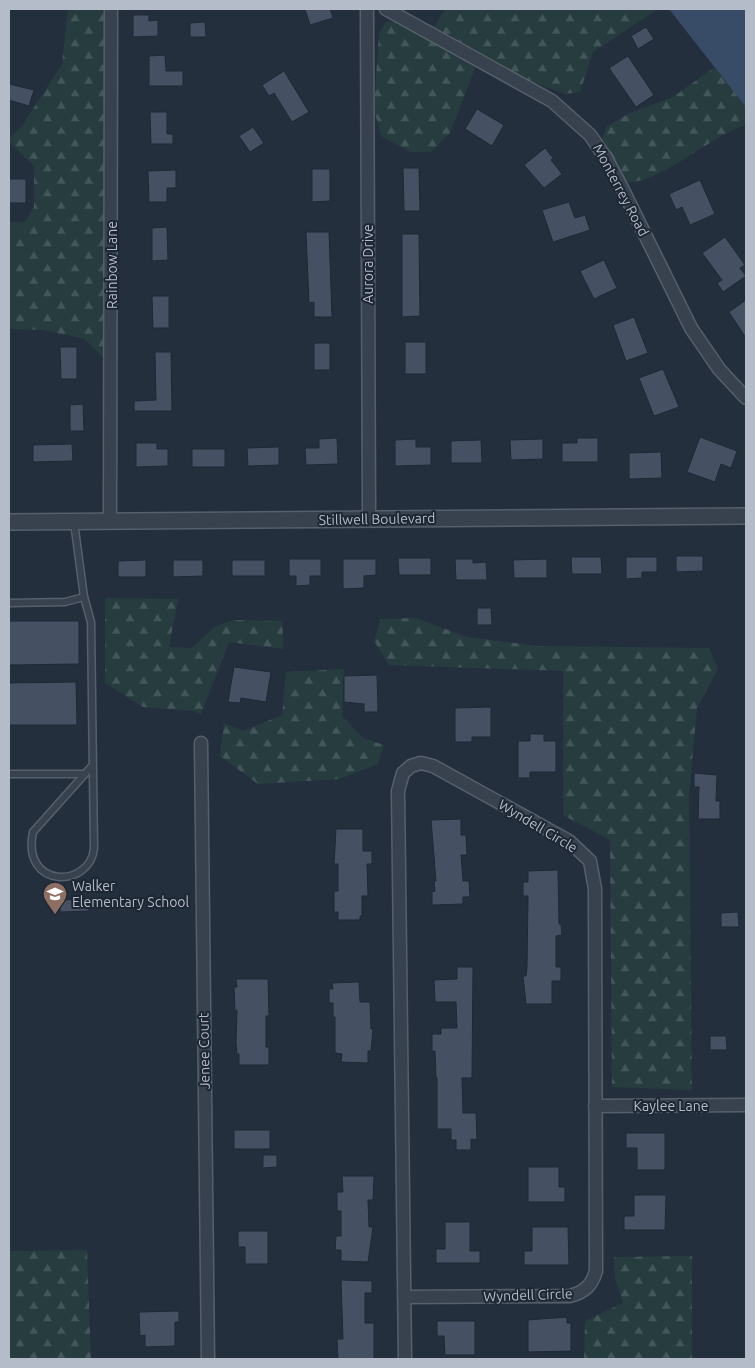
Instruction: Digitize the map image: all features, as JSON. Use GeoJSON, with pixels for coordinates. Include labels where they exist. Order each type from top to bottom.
{"type":"FeatureCollection","features":[{"type":"Feature","properties":{"kind":"street","name":"Rainbow Lane"},"geometry":{"type":"LineString","coordinates":[[110,522],[111,9]]}},
{"type":"Feature","properties":{"kind":"street","name":"Aurora Drive"},"geometry":{"type":"LineString","coordinates":[[367,9],[369,518]]}},
{"type":"Feature","properties":{"kind":"street","name":"Monterrey Road"},"geometry":{"type":"LineString","coordinates":[[386,9],[552,101],[590,134],[614,173],[691,328],[719,369],[746,398]]}},
{"type":"Feature","properties":{"kind":"street","name":"Stillwell Boulevard"},"geometry":{"type":"LineString","coordinates":[[9,522],[746,516]]}},
{"type":"Feature","properties":{"kind":"street","name":"Jenee Court"},"geometry":{"type":"LineString","coordinates":[[201,743],[208,1359]]}},
{"type":"Feature","properties":{"kind":"street","name":"Wyndell Circle"},"geometry":{"type":"LineString","coordinates":[[404,1297],[570,1296],[580,1294],[588,1288],[596,1271],[595,888],[590,860],[569,841],[446,773],[421,764],[411,766],[403,772],[398,790],[404,1297],[405,1359]]}},
{"type":"Feature","properties":{"kind":"street","name":"Kaylee Lane"},"geometry":{"type":"LineString","coordinates":[[595,1106],[746,1105]]}},
{"type":"Feature","properties":{"kind":"lane"},"geometry":{"type":"LineString","coordinates":[[74,522],[84,597],[91,622],[93,856],[89,864],[76,873],[60,877],[50,876],[39,869],[33,858],[30,845],[33,832],[92,766]]}},
{"type":"Feature","properties":{"kind":"lane"},"geometry":{"type":"LineString","coordinates":[[9,603],[65,602],[84,597]]}},
{"type":"Feature","properties":{"kind":"lane"},"geometry":{"type":"LineString","coordinates":[[9,774],[85,774]]}},
{"type":"Feature","properties":{"kind":"green space"},"geometry":{"type":"Polygon","coordinates":[[[68,9],[104,9],[106,361],[85,339],[43,330],[9,329],[9,222],[25,222],[34,207],[34,166],[9,142],[9,139],[22,126],[62,64],[68,9]]]}},
{"type":"Feature","properties":{"kind":"green space"},"geometry":{"type":"Polygon","coordinates":[[[445,9],[658,9],[593,52],[580,92],[565,94],[529,80],[429,25],[435,26],[445,9]]]}},
{"type":"Feature","properties":{"kind":"green space"},"geometry":{"type":"Polygon","coordinates":[[[394,21],[476,66],[450,133],[431,152],[410,152],[381,136],[374,109],[379,33],[386,22],[394,21]]]}},
{"type":"Feature","properties":{"kind":"green space"},"geometry":{"type":"Polygon","coordinates":[[[715,67],[746,107],[746,125],[718,138],[654,176],[640,181],[627,182],[602,138],[607,126],[630,113],[673,97],[715,67]]]}},
{"type":"Feature","properties":{"kind":"green space"},"geometry":{"type":"Polygon","coordinates":[[[105,598],[178,599],[169,647],[192,648],[214,627],[233,620],[282,621],[284,649],[229,642],[201,714],[193,711],[143,707],[105,683],[105,598]]]}},
{"type":"Feature","properties":{"kind":"green space"},"geometry":{"type":"Polygon","coordinates":[[[416,618],[467,637],[537,646],[709,648],[718,669],[697,708],[689,796],[692,1090],[612,1087],[610,840],[563,815],[563,671],[389,665],[374,641],[381,619],[416,618]]]}},
{"type":"Feature","properties":{"kind":"green space"},"geometry":{"type":"Polygon","coordinates":[[[344,669],[342,716],[363,738],[384,745],[378,764],[340,779],[258,784],[220,756],[224,723],[243,731],[282,715],[286,672],[344,669]]]}},
{"type":"Feature","properties":{"kind":"green space"},"geometry":{"type":"Polygon","coordinates":[[[87,1250],[91,1359],[9,1359],[9,1251],[87,1250]]]}},
{"type":"Feature","properties":{"kind":"green space"},"geometry":{"type":"Polygon","coordinates":[[[692,1256],[692,1359],[584,1359],[585,1321],[623,1303],[615,1278],[614,1257],[692,1256]]]}},
{"type":"Feature","properties":{"kind":"water"},"geometry":{"type":"Polygon","coordinates":[[[669,9],[746,9],[746,107],[669,9]]]}},
{"type":"Feature","properties":{"kind":"building"},"geometry":{"type":"Polygon","coordinates":[[[305,9],[330,9],[333,18],[310,25],[305,9]]]}},
{"type":"Feature","properties":{"kind":"building"},"geometry":{"type":"Polygon","coordinates":[[[133,15],[149,15],[149,21],[158,20],[158,36],[133,37],[133,15]]]}},
{"type":"Feature","properties":{"kind":"building"},"geometry":{"type":"Polygon","coordinates":[[[205,22],[206,37],[190,37],[190,23],[205,22]]]}},
{"type":"Feature","properties":{"kind":"building"},"geometry":{"type":"Polygon","coordinates":[[[646,27],[654,39],[638,49],[631,36],[646,27]]]}},
{"type":"Feature","properties":{"kind":"building"},"geometry":{"type":"Polygon","coordinates":[[[165,55],[166,71],[183,71],[183,86],[149,86],[149,56],[165,55]]]}},
{"type":"Feature","properties":{"kind":"building"},"geometry":{"type":"Polygon","coordinates":[[[628,56],[654,95],[636,107],[609,68],[628,56]]]}},
{"type":"Feature","properties":{"kind":"building"},"geometry":{"type":"Polygon","coordinates":[[[284,71],[309,112],[292,122],[274,93],[269,96],[262,85],[284,71]]]}},
{"type":"Feature","properties":{"kind":"building"},"geometry":{"type":"Polygon","coordinates":[[[9,84],[34,90],[29,106],[9,100],[9,84]]]}},
{"type":"Feature","properties":{"kind":"building"},"geometry":{"type":"Polygon","coordinates":[[[477,109],[504,125],[492,146],[465,129],[477,109]]]}},
{"type":"Feature","properties":{"kind":"building"},"geometry":{"type":"Polygon","coordinates":[[[150,112],[167,112],[167,134],[173,134],[173,144],[151,144],[150,112]]]}},
{"type":"Feature","properties":{"kind":"building"},"geometry":{"type":"Polygon","coordinates":[[[253,127],[264,143],[250,152],[239,136],[253,127]]]}},
{"type":"Feature","properties":{"kind":"building"},"geometry":{"type":"Polygon","coordinates":[[[545,148],[553,158],[551,160],[562,174],[544,188],[524,165],[545,148]]]}},
{"type":"Feature","properties":{"kind":"building"},"geometry":{"type":"Polygon","coordinates":[[[403,168],[419,168],[420,211],[404,211],[403,168]]]}},
{"type":"Feature","properties":{"kind":"building"},"geometry":{"type":"Polygon","coordinates":[[[312,169],[330,169],[330,201],[312,202],[312,169]]]}},
{"type":"Feature","properties":{"kind":"building"},"geometry":{"type":"Polygon","coordinates":[[[176,170],[176,188],[167,188],[167,202],[149,202],[148,171],[176,170]]]}},
{"type":"Feature","properties":{"kind":"building"},"geometry":{"type":"Polygon","coordinates":[[[9,179],[26,179],[26,203],[9,203],[9,179]]]}},
{"type":"Feature","properties":{"kind":"building"},"geometry":{"type":"Polygon","coordinates":[[[700,180],[715,214],[690,225],[682,207],[676,210],[669,194],[700,180]]]}},
{"type":"Feature","properties":{"kind":"building"},"geometry":{"type":"Polygon","coordinates":[[[569,202],[575,218],[585,215],[590,230],[553,242],[542,210],[569,202]]]}},
{"type":"Feature","properties":{"kind":"building"},"geometry":{"type":"Polygon","coordinates":[[[167,227],[168,260],[152,261],[152,228],[167,227]]]}},
{"type":"Feature","properties":{"kind":"building"},"geometry":{"type":"Polygon","coordinates":[[[306,232],[329,232],[332,317],[314,317],[314,302],[309,303],[306,232]]]}},
{"type":"Feature","properties":{"kind":"building"},"geometry":{"type":"Polygon","coordinates":[[[402,234],[419,234],[420,316],[402,317],[402,234]]]}},
{"type":"Feature","properties":{"kind":"building"},"geometry":{"type":"Polygon","coordinates":[[[725,237],[745,265],[740,268],[746,276],[723,292],[717,283],[722,280],[702,253],[725,237]]]}},
{"type":"Feature","properties":{"kind":"building"},"geometry":{"type":"Polygon","coordinates":[[[604,260],[617,288],[594,299],[580,271],[604,260]]]}},
{"type":"Feature","properties":{"kind":"building"},"geometry":{"type":"Polygon","coordinates":[[[152,296],[169,296],[169,328],[153,328],[152,296]]]}},
{"type":"Feature","properties":{"kind":"building"},"geometry":{"type":"Polygon","coordinates":[[[746,300],[746,338],[729,312],[746,300]]]}},
{"type":"Feature","properties":{"kind":"building"},"geometry":{"type":"Polygon","coordinates":[[[634,317],[648,353],[626,361],[613,325],[634,317]]]}},
{"type":"Feature","properties":{"kind":"building"},"geometry":{"type":"Polygon","coordinates":[[[405,342],[426,342],[426,374],[405,374],[405,342]]]}},
{"type":"Feature","properties":{"kind":"building"},"geometry":{"type":"Polygon","coordinates":[[[314,343],[330,343],[330,370],[314,370],[314,343]]]}},
{"type":"Feature","properties":{"kind":"building"},"geometry":{"type":"Polygon","coordinates":[[[60,347],[77,347],[77,379],[61,379],[60,347]]]}},
{"type":"Feature","properties":{"kind":"building"},"geometry":{"type":"Polygon","coordinates":[[[155,352],[171,352],[172,411],[134,411],[134,401],[156,400],[155,352]]]}},
{"type":"Feature","properties":{"kind":"building"},"geometry":{"type":"Polygon","coordinates":[[[663,369],[679,407],[654,416],[639,378],[663,369]]]}},
{"type":"Feature","properties":{"kind":"building"},"geometry":{"type":"Polygon","coordinates":[[[83,404],[84,431],[70,431],[70,405],[83,404]]]}},
{"type":"Feature","properties":{"kind":"building"},"geometry":{"type":"Polygon","coordinates":[[[700,437],[737,451],[731,468],[721,464],[715,482],[687,472],[700,437]]]}},
{"type":"Feature","properties":{"kind":"building"},"geometry":{"type":"Polygon","coordinates":[[[337,438],[338,464],[306,465],[305,448],[319,448],[319,439],[337,438]]]}},
{"type":"Feature","properties":{"kind":"building"},"geometry":{"type":"Polygon","coordinates":[[[577,438],[598,438],[598,462],[562,462],[562,443],[577,443],[577,438]]]}},
{"type":"Feature","properties":{"kind":"building"},"geometry":{"type":"Polygon","coordinates":[[[416,439],[416,447],[431,447],[431,465],[395,466],[395,440],[416,439]]]}},
{"type":"Feature","properties":{"kind":"building"},"geometry":{"type":"Polygon","coordinates":[[[543,439],[543,459],[511,460],[510,440],[543,439]]]}},
{"type":"Feature","properties":{"kind":"building"},"geometry":{"type":"Polygon","coordinates":[[[481,440],[482,463],[451,463],[451,441],[481,440]]]}},
{"type":"Feature","properties":{"kind":"building"},"geometry":{"type":"Polygon","coordinates":[[[136,443],[157,443],[157,449],[168,449],[168,466],[136,467],[136,443]]]}},
{"type":"Feature","properties":{"kind":"building"},"geometry":{"type":"Polygon","coordinates":[[[72,444],[73,461],[33,462],[33,445],[72,444]]]}},
{"type":"Feature","properties":{"kind":"building"},"geometry":{"type":"Polygon","coordinates":[[[279,447],[279,465],[248,466],[247,448],[279,447]]]}},
{"type":"Feature","properties":{"kind":"building"},"geometry":{"type":"Polygon","coordinates":[[[192,449],[225,449],[225,467],[192,467],[192,449]]]}},
{"type":"Feature","properties":{"kind":"building"},"geometry":{"type":"Polygon","coordinates":[[[661,452],[662,478],[629,479],[629,453],[661,452]]]}},
{"type":"Feature","properties":{"kind":"building"},"geometry":{"type":"Polygon","coordinates":[[[676,556],[703,556],[703,571],[676,572],[676,556]]]}},
{"type":"Feature","properties":{"kind":"building"},"geometry":{"type":"Polygon","coordinates":[[[571,557],[601,557],[602,574],[572,574],[571,557]]]}},
{"type":"Feature","properties":{"kind":"building"},"geometry":{"type":"Polygon","coordinates":[[[626,557],[657,557],[657,572],[642,572],[642,578],[626,579],[626,557]]]}},
{"type":"Feature","properties":{"kind":"building"},"geometry":{"type":"Polygon","coordinates":[[[398,558],[431,558],[431,575],[399,575],[398,558]]]}},
{"type":"Feature","properties":{"kind":"building"},"geometry":{"type":"Polygon","coordinates":[[[289,559],[321,559],[321,576],[310,576],[310,585],[296,586],[296,576],[289,576],[289,559]]]}},
{"type":"Feature","properties":{"kind":"building"},"geometry":{"type":"Polygon","coordinates":[[[343,559],[376,559],[376,575],[364,576],[364,588],[343,589],[343,559]]]}},
{"type":"Feature","properties":{"kind":"building"},"geometry":{"type":"Polygon","coordinates":[[[455,559],[473,559],[473,563],[486,562],[487,580],[456,580],[455,559]]]}},
{"type":"Feature","properties":{"kind":"building"},"geometry":{"type":"Polygon","coordinates":[[[547,559],[547,578],[514,578],[513,560],[547,559]]]}},
{"type":"Feature","properties":{"kind":"building"},"geometry":{"type":"Polygon","coordinates":[[[146,560],[146,577],[118,577],[118,561],[146,560]]]}},
{"type":"Feature","properties":{"kind":"building"},"geometry":{"type":"Polygon","coordinates":[[[173,560],[203,560],[203,576],[173,577],[173,560]]]}},
{"type":"Feature","properties":{"kind":"building"},"geometry":{"type":"Polygon","coordinates":[[[232,560],[265,560],[265,576],[232,576],[232,560]]]}},
{"type":"Feature","properties":{"kind":"building"},"geometry":{"type":"Polygon","coordinates":[[[477,608],[491,608],[492,625],[477,625],[477,608]]]}},
{"type":"Feature","properties":{"kind":"building"},"geometry":{"type":"Polygon","coordinates":[[[9,621],[79,621],[79,664],[9,665],[9,621]]]}},
{"type":"Feature","properties":{"kind":"building"},"geometry":{"type":"Polygon","coordinates":[[[234,667],[271,672],[266,702],[241,698],[240,703],[228,702],[234,667]]]}},
{"type":"Feature","properties":{"kind":"building"},"geometry":{"type":"Polygon","coordinates":[[[377,675],[378,712],[364,712],[364,704],[344,702],[344,676],[377,675]]]}},
{"type":"Feature","properties":{"kind":"building"},"geometry":{"type":"Polygon","coordinates":[[[76,682],[77,725],[9,725],[9,683],[76,682]]]}},
{"type":"Feature","properties":{"kind":"building"},"geometry":{"type":"Polygon","coordinates":[[[491,707],[491,737],[472,737],[472,742],[455,742],[455,708],[491,707]]]}},
{"type":"Feature","properties":{"kind":"building"},"geometry":{"type":"Polygon","coordinates":[[[530,734],[544,734],[544,741],[556,741],[556,772],[530,772],[530,778],[518,778],[518,741],[530,741],[530,734]]]}},
{"type":"Feature","properties":{"kind":"building"},"geometry":{"type":"Polygon","coordinates":[[[694,773],[717,775],[716,801],[720,801],[720,819],[698,819],[699,787],[694,787],[694,773]]]}},
{"type":"Feature","properties":{"kind":"building"},"geometry":{"type":"Polygon","coordinates":[[[461,819],[461,835],[466,835],[467,855],[461,855],[463,881],[469,881],[470,897],[463,897],[463,904],[432,905],[432,892],[435,891],[434,881],[436,881],[431,820],[461,819]]]}},
{"type":"Feature","properties":{"kind":"building"},"geometry":{"type":"Polygon","coordinates":[[[336,829],[363,829],[363,851],[372,851],[372,864],[367,864],[368,896],[362,896],[362,916],[360,916],[360,920],[338,920],[338,912],[334,912],[334,891],[338,891],[338,864],[334,864],[336,829]]]}},
{"type":"Feature","properties":{"kind":"building"},"geometry":{"type":"Polygon","coordinates":[[[558,870],[559,924],[561,924],[562,935],[556,936],[556,967],[561,967],[561,981],[552,981],[552,1004],[526,1004],[523,976],[526,976],[527,967],[528,896],[523,896],[523,882],[528,882],[528,871],[558,870]]]}},
{"type":"Feature","properties":{"kind":"building"},"geometry":{"type":"Polygon","coordinates":[[[88,899],[89,911],[60,912],[60,900],[88,899]]]}},
{"type":"Feature","properties":{"kind":"building"},"geometry":{"type":"Polygon","coordinates":[[[738,912],[739,927],[721,927],[721,913],[738,912]]]}},
{"type":"Feature","properties":{"kind":"building"},"geometry":{"type":"Polygon","coordinates":[[[457,967],[473,967],[472,1078],[462,1078],[463,1113],[476,1113],[477,1140],[471,1139],[471,1150],[456,1150],[456,1140],[451,1140],[451,1129],[437,1129],[437,1078],[435,1051],[432,1051],[432,1034],[441,1034],[441,1028],[457,1028],[456,1002],[435,1002],[434,980],[457,979],[457,967]]]}},
{"type":"Feature","properties":{"kind":"building"},"geometry":{"type":"Polygon","coordinates":[[[236,979],[268,979],[269,1016],[266,1016],[266,1047],[269,1047],[269,1065],[239,1065],[236,1043],[237,1010],[235,1011],[234,987],[237,987],[236,979]]]}},
{"type":"Feature","properties":{"kind":"building"},"geometry":{"type":"Polygon","coordinates":[[[359,982],[360,1002],[370,1002],[371,1029],[373,1029],[371,1051],[368,1051],[368,1063],[341,1062],[342,1054],[335,1053],[335,1017],[333,1017],[333,1003],[329,1003],[329,989],[333,989],[332,983],[359,982]]]}},
{"type":"Feature","properties":{"kind":"building"},"geometry":{"type":"Polygon","coordinates":[[[710,1036],[726,1036],[727,1050],[710,1050],[710,1036]]]}},
{"type":"Feature","properties":{"kind":"building"},"geometry":{"type":"Polygon","coordinates":[[[234,1130],[270,1130],[270,1149],[234,1149],[234,1130]]]}},
{"type":"Feature","properties":{"kind":"building"},"geometry":{"type":"Polygon","coordinates":[[[626,1133],[665,1133],[665,1170],[637,1170],[637,1148],[626,1148],[626,1133]]]}},
{"type":"Feature","properties":{"kind":"building"},"geometry":{"type":"Polygon","coordinates":[[[263,1155],[277,1155],[277,1167],[263,1168],[263,1155]]]}},
{"type":"Feature","properties":{"kind":"building"},"geometry":{"type":"Polygon","coordinates":[[[528,1167],[559,1167],[559,1187],[565,1187],[565,1202],[528,1202],[528,1167]]]}},
{"type":"Feature","properties":{"kind":"building"},"geometry":{"type":"Polygon","coordinates":[[[342,1176],[374,1176],[373,1200],[368,1200],[369,1227],[373,1227],[368,1262],[341,1261],[341,1250],[335,1250],[336,1236],[341,1236],[341,1211],[337,1211],[337,1192],[343,1192],[342,1176]]]}},
{"type":"Feature","properties":{"kind":"building"},"geometry":{"type":"Polygon","coordinates":[[[634,1195],[666,1195],[665,1230],[624,1230],[624,1216],[634,1216],[634,1195]]]}},
{"type":"Feature","properties":{"kind":"building"},"geometry":{"type":"Polygon","coordinates":[[[445,1222],[470,1222],[470,1251],[480,1251],[480,1263],[436,1263],[436,1249],[445,1249],[445,1222]]]}},
{"type":"Feature","properties":{"kind":"building"},"geometry":{"type":"Polygon","coordinates":[[[532,1227],[568,1227],[569,1265],[524,1265],[524,1251],[532,1251],[532,1227]]]}},
{"type":"Feature","properties":{"kind":"building"},"geometry":{"type":"Polygon","coordinates":[[[238,1231],[268,1231],[268,1264],[245,1264],[245,1247],[238,1247],[238,1231]]]}},
{"type":"Feature","properties":{"kind":"building"},"geometry":{"type":"Polygon","coordinates":[[[341,1280],[372,1281],[372,1293],[365,1293],[365,1323],[374,1323],[374,1359],[338,1359],[337,1339],[343,1339],[341,1280]]]}},
{"type":"Feature","properties":{"kind":"building"},"geometry":{"type":"Polygon","coordinates":[[[179,1311],[179,1322],[175,1322],[175,1346],[145,1347],[145,1335],[140,1336],[139,1312],[179,1311]]]}},
{"type":"Feature","properties":{"kind":"building"},"geometry":{"type":"Polygon","coordinates":[[[567,1317],[567,1323],[571,1323],[571,1351],[528,1352],[528,1320],[567,1317]]]}},
{"type":"Feature","properties":{"kind":"building"},"geometry":{"type":"Polygon","coordinates":[[[437,1321],[475,1321],[475,1355],[445,1355],[444,1336],[437,1336],[437,1321]]]}},
{"type":"Feature","properties":{"kind":"place","name":"Walker Elementary School"},"geometry":{"type":"Point","coordinates":[55,915]}}]}
